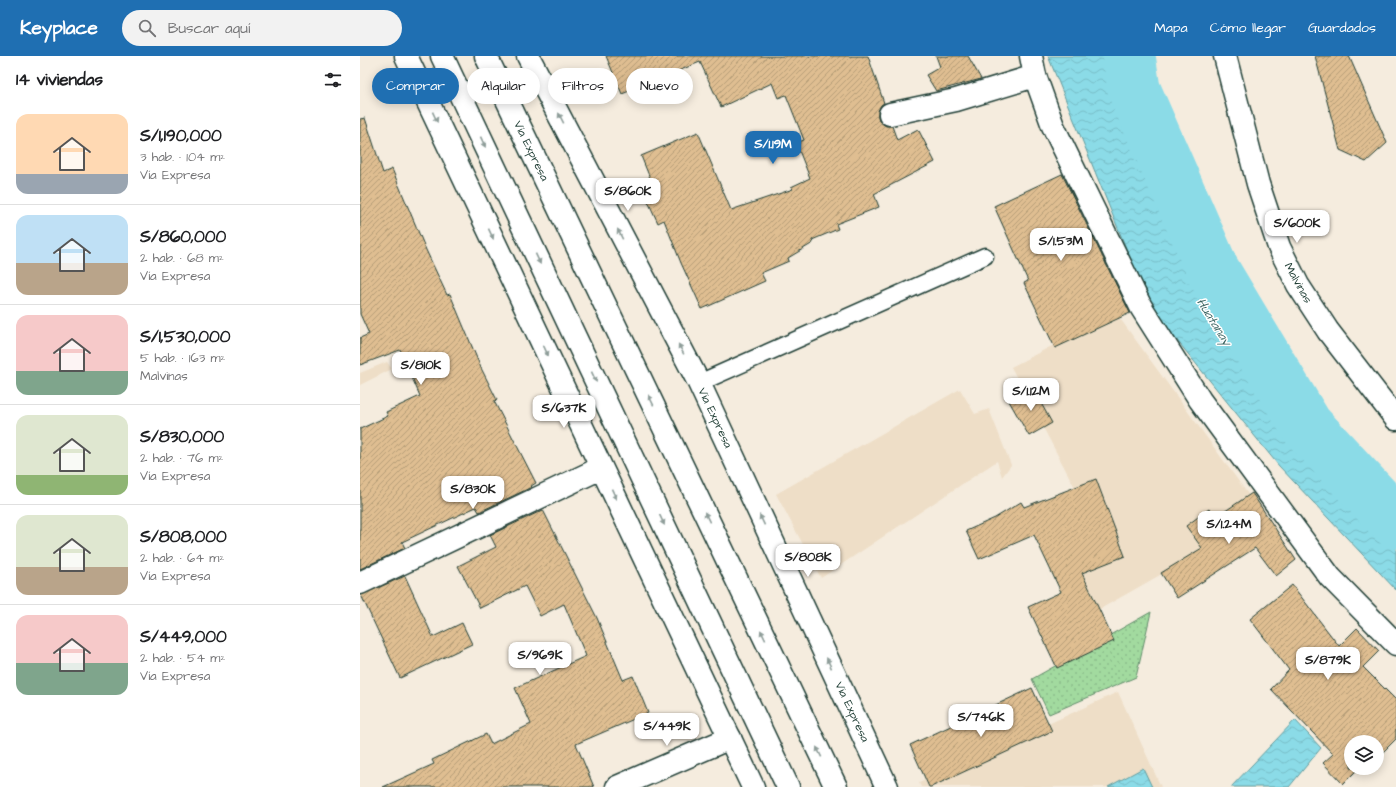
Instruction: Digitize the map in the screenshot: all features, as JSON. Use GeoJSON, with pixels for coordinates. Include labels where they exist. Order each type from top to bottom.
{"type":"FeatureCollection","features":[{"type":"Feature","properties":{"kind":"main road"},"geometry":{"type":"LineString","coordinates":[[406,56],[752,787]]}},
{"type":"Feature","properties":{"kind":"main road"},"geometry":{"type":"LineString","coordinates":[[442,56],[788,787]]}},
{"type":"Feature","properties":{"kind":"main road","name":"Vía Expresa"},"geometry":{"type":"LineString","coordinates":[[486,56],[836,787]]}},
{"type":"Feature","properties":{"kind":"main road","name":"Vía Expresa"},"geometry":{"type":"LineString","coordinates":[[528,56],[699,384],[887,787]]}},
{"type":"Feature","properties":{"kind":"main road","name":"Malvinas"},"geometry":{"type":"LineString","coordinates":[[1225,56],[1258,184],[1279,247],[1298,286],[1328,331],[1396,419]]}},
{"type":"Feature","properties":{"kind":"main road"},"geometry":{"type":"LineString","coordinates":[[890,114],[956,100],[1033,66],[1054,126],[1142,307],[1200,400],[1330,577],[1396,644]]}},
{"type":"Feature","properties":{"kind":"main road"},"geometry":{"type":"LineString","coordinates":[[360,583],[601,468]]}},
{"type":"Feature","properties":{"kind":"main road"},"geometry":{"type":"LineString","coordinates":[[617,787],[730,738]]}},
{"type":"Feature","properties":{"kind":"lane"},"geometry":{"type":"LineString","coordinates":[[699,384],[985,256]]}},
{"type":"Feature","properties":{"kind":"shaded area"},"geometry":{"type":"Polygon","coordinates":[[[1116,313],[1264,516],[1086,617],[1063,570],[1106,546],[1011,367],[1116,313]]]}},
{"type":"Feature","properties":{"kind":"shaded area"},"geometry":{"type":"Polygon","coordinates":[[[387,362],[392,369],[360,385],[360,373],[387,362]]]}},
{"type":"Feature","properties":{"kind":"shaded area"},"geometry":{"type":"Polygon","coordinates":[[[960,389],[975,414],[989,409],[1011,465],[1002,477],[997,461],[821,578],[776,494],[960,389]]]}},
{"type":"Feature","properties":{"kind":"shaded area"},"geometry":{"type":"Polygon","coordinates":[[[1118,692],[1161,787],[921,787],[919,783],[1118,692]]]}},
{"type":"Feature","properties":{"kind":"green space"},"geometry":{"type":"Polygon","coordinates":[[[1151,612],[1136,677],[1049,714],[1032,679],[1151,612]]]}},
{"type":"Feature","properties":{"kind":"water","name":"Huatanay"},"geometry":{"type":"Polygon","coordinates":[[[1048,56],[1129,56],[1134,89],[1213,270],[1306,425],[1396,522],[1396,590],[1279,466],[1150,307],[1048,56]]]}},
{"type":"Feature","properties":{"kind":"water"},"geometry":{"type":"Polygon","coordinates":[[[1295,720],[1321,748],[1289,787],[1231,787],[1295,720]]]}},
{"type":"Feature","properties":{"kind":"water"},"geometry":{"type":"Polygon","coordinates":[[[1143,768],[1152,787],[1108,787],[1143,768]]]}},
{"type":"Feature","properties":{"kind":"building"},"geometry":{"type":"Polygon","coordinates":[[[606,56],[868,56],[884,103],[878,111],[880,122],[886,126],[892,126],[897,140],[918,129],[935,162],[874,194],[879,207],[836,224],[838,229],[812,240],[813,243],[788,258],[789,261],[761,273],[765,281],[702,309],[681,263],[664,220],[658,223],[646,197],[656,193],[641,156],[698,132],[731,210],[793,189],[791,187],[810,178],[796,143],[804,140],[786,95],[778,98],[772,83],[721,107],[700,62],[685,68],[626,68],[626,92],[622,94],[618,84],[618,68],[611,68],[606,56]]]}},
{"type":"Feature","properties":{"kind":"building"},"geometry":{"type":"Polygon","coordinates":[[[936,56],[968,56],[981,79],[936,91],[926,75],[940,67],[936,56]]]}},
{"type":"Feature","properties":{"kind":"building"},"geometry":{"type":"Polygon","coordinates":[[[1315,56],[1349,56],[1387,143],[1366,162],[1340,150],[1315,56]]]}},
{"type":"Feature","properties":{"kind":"building"},"geometry":{"type":"Polygon","coordinates":[[[365,118],[383,173],[392,169],[426,250],[447,295],[450,294],[481,368],[497,400],[494,401],[536,483],[531,486],[532,487],[479,512],[476,507],[402,542],[405,548],[360,569],[360,429],[388,416],[386,412],[420,396],[400,350],[360,365],[360,338],[369,334],[360,314],[360,119],[365,118]]]}},
{"type":"Feature","properties":{"kind":"building"},"geometry":{"type":"Polygon","coordinates":[[[1062,174],[1130,313],[1055,348],[1024,283],[1028,281],[994,206],[1062,174]]]}},
{"type":"Feature","properties":{"kind":"building"},"geometry":{"type":"Polygon","coordinates":[[[1032,387],[1052,423],[1029,436],[1009,401],[1032,387]]]}},
{"type":"Feature","properties":{"kind":"building"},"geometry":{"type":"Polygon","coordinates":[[[1096,479],[1125,556],[1082,573],[1114,641],[1057,668],[1028,607],[1061,592],[1034,535],[979,559],[966,531],[995,518],[1021,502],[1024,507],[1096,479]]]}},
{"type":"Feature","properties":{"kind":"building"},"geometry":{"type":"Polygon","coordinates":[[[1252,493],[1296,560],[1276,576],[1255,548],[1177,598],[1161,573],[1202,548],[1186,526],[1209,509],[1215,518],[1252,493]]]}},
{"type":"Feature","properties":{"kind":"building"},"geometry":{"type":"Polygon","coordinates":[[[543,510],[597,618],[623,680],[633,676],[648,713],[576,744],[594,787],[383,787],[434,764],[432,760],[486,734],[491,744],[531,724],[515,688],[586,656],[564,604],[540,616],[525,586],[480,608],[458,566],[496,547],[490,535],[543,510]]]}},
{"type":"Feature","properties":{"kind":"building"},"geometry":{"type":"Polygon","coordinates":[[[405,576],[433,637],[462,623],[472,644],[400,678],[361,595],[405,576]]]}},
{"type":"Feature","properties":{"kind":"building"},"geometry":{"type":"Polygon","coordinates":[[[1292,585],[1339,646],[1357,628],[1379,651],[1363,667],[1396,700],[1396,739],[1384,751],[1384,735],[1344,735],[1344,775],[1352,775],[1343,784],[1323,763],[1333,754],[1271,689],[1289,670],[1250,619],[1292,585]]]}},
{"type":"Feature","properties":{"kind":"building"},"geometry":{"type":"Polygon","coordinates":[[[1032,688],[1052,731],[929,787],[910,745],[1032,688]]]}},
{"type":"Feature","properties":{"kind":"waterway"},"geometry":{"type":"LineString","coordinates":[[1129,56],[1134,89],[1213,270],[1306,425],[1396,522]]}}]}
